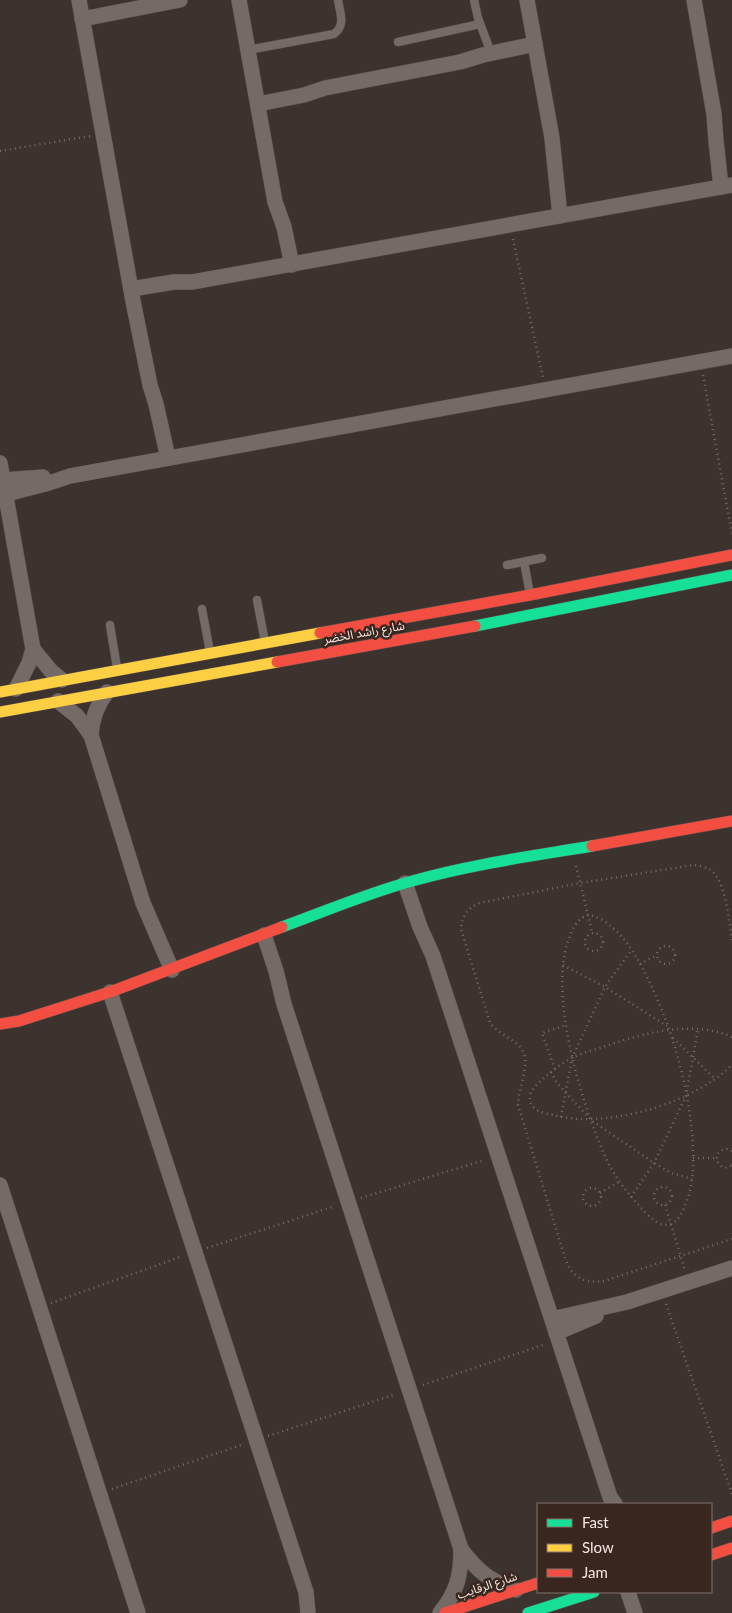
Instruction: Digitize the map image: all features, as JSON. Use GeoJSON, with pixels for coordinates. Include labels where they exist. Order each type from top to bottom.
{"type":"FeatureCollection","features":[{"type":"Feature","properties":{"kind":"street"},"geometry":{"type":"LineString","coordinates":[[79,0],[132,295],[150,384],[149,408],[162,459]]}},
{"type":"Feature","properties":{"kind":"street"},"geometry":{"type":"LineString","coordinates":[[82,19],[180,0]]}},
{"type":"Feature","properties":{"kind":"street"},"geometry":{"type":"LineString","coordinates":[[239,0],[275,202],[275,222],[287,266]]}},
{"type":"Feature","properties":{"kind":"street"},"geometry":{"type":"LineString","coordinates":[[527,0],[566,215]]}},
{"type":"Feature","properties":{"kind":"street"},"geometry":{"type":"LineString","coordinates":[[132,295],[175,289],[192,282],[728,185],[694,0]]}},
{"type":"Feature","properties":{"kind":"street"},"geometry":{"type":"LineString","coordinates":[[257,100],[297,89],[325,88],[460,62],[491,54],[535,49]]}},
{"type":"Feature","properties":{"kind":"street"},"geometry":{"type":"LineString","coordinates":[[460,62],[488,62],[535,49]]}},
{"type":"Feature","properties":{"kind":"street"},"geometry":{"type":"LineString","coordinates":[[5,487],[55,476],[70,476],[732,356]]}},
{"type":"Feature","properties":{"kind":"street"},"geometry":{"type":"LineString","coordinates":[[0,463],[33,649],[29,663],[16,689]]}},
{"type":"Feature","properties":{"kind":"street","name":"شارع راشد الخضر"},"geometry":{"type":"LineString","coordinates":[[0,692],[530,595],[732,555]]}},
{"type":"Feature","properties":{"kind":"street","name":"شارع راشد الخضر"},"geometry":{"type":"LineString","coordinates":[[0,712],[473,626],[732,575]]}},
{"type":"Feature","properties":{"kind":"street"},"geometry":{"type":"LineString","coordinates":[[33,649],[51,671],[62,680]]}},
{"type":"Feature","properties":{"kind":"street"},"geometry":{"type":"LineString","coordinates":[[107,692],[95,712],[91,723],[91,735],[143,903],[147,928],[166,972]]}},
{"type":"Feature","properties":{"kind":"street"},"geometry":{"type":"LineString","coordinates":[[58,701],[77,716],[91,735]]}},
{"type":"Feature","properties":{"kind":"street"},"geometry":{"type":"LineString","coordinates":[[0,1024],[19,1021],[110,992],[374,893],[410,882],[469,867],[732,821]]}},
{"type":"Feature","properties":{"kind":"street"},"geometry":{"type":"LineString","coordinates":[[410,882],[420,927],[433,956],[612,1502]]}},
{"type":"Feature","properties":{"kind":"street"},"geometry":{"type":"LineString","coordinates":[[260,937],[272,982],[284,1004],[461,1549],[471,1563],[484,1575],[516,1590]]}},
{"type":"Feature","properties":{"kind":"street"},"geometry":{"type":"LineString","coordinates":[[110,992],[306,1592],[308,1613]]}},
{"type":"Feature","properties":{"kind":"street"},"geometry":{"type":"LineString","coordinates":[[0,1031],[19,1021]]}},
{"type":"Feature","properties":{"kind":"street"},"geometry":{"type":"LineString","coordinates":[[0,1185],[138,1613]]}},
{"type":"Feature","properties":{"kind":"street"},"geometry":{"type":"LineString","coordinates":[[556,1331],[627,1302],[732,1268]]}},
{"type":"Feature","properties":{"kind":"street"},"geometry":{"type":"LineString","coordinates":[[712,1528],[732,1521]]}},
{"type":"Feature","properties":{"kind":"street"},"geometry":{"type":"LineString","coordinates":[[712,1555],[732,1548]]}},
{"type":"Feature","properties":{"kind":"street"},"geometry":{"type":"LineString","coordinates":[[440,1613],[449,1602],[457,1585],[461,1567],[461,1549]]}},
{"type":"Feature","properties":{"kind":"street","name":"شارع الرقايب"},"geometry":{"type":"LineString","coordinates":[[445,1613],[537,1583]]}},
{"type":"Feature","properties":{"kind":"street"},"geometry":{"type":"LineString","coordinates":[[306,1592],[320,1613]]}},
{"type":"Feature","properties":{"kind":"street"},"geometry":{"type":"LineString","coordinates":[[528,1613],[591,1593]]}},
{"type":"Feature","properties":{"kind":"street"},"geometry":{"type":"LineString","coordinates":[[628,1593],[635,1613]]}},
{"type":"Feature","properties":{"kind":"lane"},"geometry":{"type":"LineString","coordinates":[[248,50],[334,34],[342,24],[338,0]]}},
{"type":"Feature","properties":{"kind":"lane"},"geometry":{"type":"LineString","coordinates":[[474,0],[491,54]]}},
{"type":"Feature","properties":{"kind":"lane"},"geometry":{"type":"LineString","coordinates":[[398,42],[480,24]]}},
{"type":"Feature","properties":{"kind":"lane"},"geometry":{"type":"LineString","coordinates":[[507,566],[542,558]]}},
{"type":"Feature","properties":{"kind":"lane"},"geometry":{"type":"LineString","coordinates":[[524,562],[530,595]]}},
{"type":"Feature","properties":{"kind":"lane"},"geometry":{"type":"LineString","coordinates":[[257,600],[266,644]]}},
{"type":"Feature","properties":{"kind":"lane"},"geometry":{"type":"LineString","coordinates":[[202,609],[210,654]]}},
{"type":"Feature","properties":{"kind":"lane"},"geometry":{"type":"LineString","coordinates":[[110,625],[117,670]]}},
{"type":"Feature","properties":{"kind":"path"},"geometry":{"type":"LineString","coordinates":[[0,151],[103,134]]}},
{"type":"Feature","properties":{"kind":"path"},"geometry":{"type":"LineString","coordinates":[[510,225],[545,390]]}},
{"type":"Feature","properties":{"kind":"path"},"geometry":{"type":"LineString","coordinates":[[700,362],[732,534]]}},
{"type":"Feature","properties":{"kind":"path"},"geometry":{"type":"LineString","coordinates":[[572,849],[592,932]]}},
{"type":"Feature","properties":{"kind":"path"},"geometry":{"type":"LineString","coordinates":[[732,940],[719,878],[703,866],[694,865],[580,883],[480,904],[471,907],[465,913],[461,930],[486,1005],[490,1023],[500,1033],[521,1048],[525,1056],[526,1064],[518,1095],[518,1105],[568,1267],[575,1275],[583,1281],[604,1281],[732,1239]]}},
{"type":"Feature","properties":{"kind":"path"},"geometry":{"type":"LineString","coordinates":[[587,915],[593,915],[608,924],[621,935],[632,949],[656,995],[672,1037],[686,1096],[693,1158],[692,1179],[685,1205],[678,1220],[670,1224],[662,1224],[652,1219],[619,1182],[605,1155],[591,1120],[572,1058],[562,985],[563,966],[566,946],[573,928],[581,918],[587,915]]}},
{"type":"Feature","properties":{"kind":"path"},"geometry":{"type":"LineString","coordinates":[[592,932],[600,935],[603,939],[601,948],[593,951],[588,950],[584,942],[588,934],[592,932]]}},
{"type":"Feature","properties":{"kind":"path"},"geometry":{"type":"LineString","coordinates":[[640,964],[657,956],[658,951],[665,946],[673,949],[676,957],[674,961],[666,964],[661,963],[657,956]]}},
{"type":"Feature","properties":{"kind":"path"},"geometry":{"type":"LineString","coordinates":[[561,1118],[572,1058],[605,987],[632,949]]}},
{"type":"Feature","properties":{"kind":"path"},"geometry":{"type":"LineString","coordinates":[[563,966],[605,987],[669,1029]]}},
{"type":"Feature","properties":{"kind":"path"},"geometry":{"type":"LineString","coordinates":[[555,1069],[542,1034],[566,1025]]}},
{"type":"Feature","properties":{"kind":"path"},"geometry":{"type":"LineString","coordinates":[[732,1037],[719,1031],[669,1029],[624,1040],[572,1058],[551,1072],[533,1088],[529,1098],[531,1106],[538,1111],[561,1118],[591,1120],[626,1115],[686,1096],[715,1079],[732,1065]]}},
{"type":"Feature","properties":{"kind":"path"},"geometry":{"type":"LineString","coordinates":[[631,1197],[654,1163],[686,1096],[698,1029]]}},
{"type":"Feature","properties":{"kind":"path"},"geometry":{"type":"LineString","coordinates":[[672,1037],[715,1079]]}},
{"type":"Feature","properties":{"kind":"path"},"geometry":{"type":"LineString","coordinates":[[551,1072],[557,1083],[591,1120],[654,1163],[672,1173],[692,1179]]}},
{"type":"Feature","properties":{"kind":"path"},"geometry":{"type":"LineString","coordinates":[[732,1151],[729,1149],[720,1150],[716,1158],[720,1166],[725,1168],[732,1165]]}},
{"type":"Feature","properties":{"kind":"path"},"geometry":{"type":"LineString","coordinates":[[39,1307],[195,1252],[498,1156]]}},
{"type":"Feature","properties":{"kind":"path"},"geometry":{"type":"LineString","coordinates":[[693,1158],[716,1158]]}},
{"type":"Feature","properties":{"kind":"path"},"geometry":{"type":"LineString","coordinates":[[600,1193],[619,1182]]}},
{"type":"Feature","properties":{"kind":"path"},"geometry":{"type":"LineString","coordinates":[[662,1186],[670,1189],[673,1196],[672,1200],[665,1205],[657,1203],[654,1195],[658,1188],[662,1186]]}},
{"type":"Feature","properties":{"kind":"path"},"geometry":{"type":"LineString","coordinates":[[589,1188],[593,1188],[600,1193],[600,1201],[594,1206],[586,1205],[583,1194],[589,1188]]}},
{"type":"Feature","properties":{"kind":"path"},"geometry":{"type":"LineString","coordinates":[[665,1205],[689,1282]]}},
{"type":"Feature","properties":{"kind":"path"},"geometry":{"type":"LineString","coordinates":[[661,1291],[732,1494]]}},
{"type":"Feature","properties":{"kind":"path"},"geometry":{"type":"LineString","coordinates":[[100,1493],[409,1389],[556,1331]]}},
{"type":"Feature","properties":{"kind":"traffic: fast"},"geometry":{"type":"LineString","coordinates":[[475,626],[732,575]]}},
{"type":"Feature","properties":{"kind":"traffic: fast"},"geometry":{"type":"LineString","coordinates":[[282,927],[382,890],[438,874],[592,846]]}},
{"type":"Feature","properties":{"kind":"traffic: fast"},"geometry":{"type":"LineString","coordinates":[[528,1613],[591,1593]]}},
{"type":"Feature","properties":{"kind":"traffic: slow"},"geometry":{"type":"LineString","coordinates":[[0,692],[320,633]]}},
{"type":"Feature","properties":{"kind":"traffic: slow"},"geometry":{"type":"LineString","coordinates":[[0,712],[277,662]]}},
{"type":"Feature","properties":{"kind":"traffic: jam"},"geometry":{"type":"LineString","coordinates":[[320,633],[530,595],[732,555]]}},
{"type":"Feature","properties":{"kind":"traffic: jam"},"geometry":{"type":"LineString","coordinates":[[277,662],[475,626]]}},
{"type":"Feature","properties":{"kind":"traffic: jam"},"geometry":{"type":"LineString","coordinates":[[592,846],[732,821]]}},
{"type":"Feature","properties":{"kind":"traffic: jam"},"geometry":{"type":"LineString","coordinates":[[0,1024],[19,1021],[110,992],[282,927]]}},
{"type":"Feature","properties":{"kind":"traffic: jam"},"geometry":{"type":"LineString","coordinates":[[712,1528],[732,1521]]}},
{"type":"Feature","properties":{"kind":"traffic: jam"},"geometry":{"type":"LineString","coordinates":[[712,1555],[732,1548]]}},
{"type":"Feature","properties":{"kind":"traffic: jam"},"geometry":{"type":"LineString","coordinates":[[445,1613],[537,1583]]}}]}
